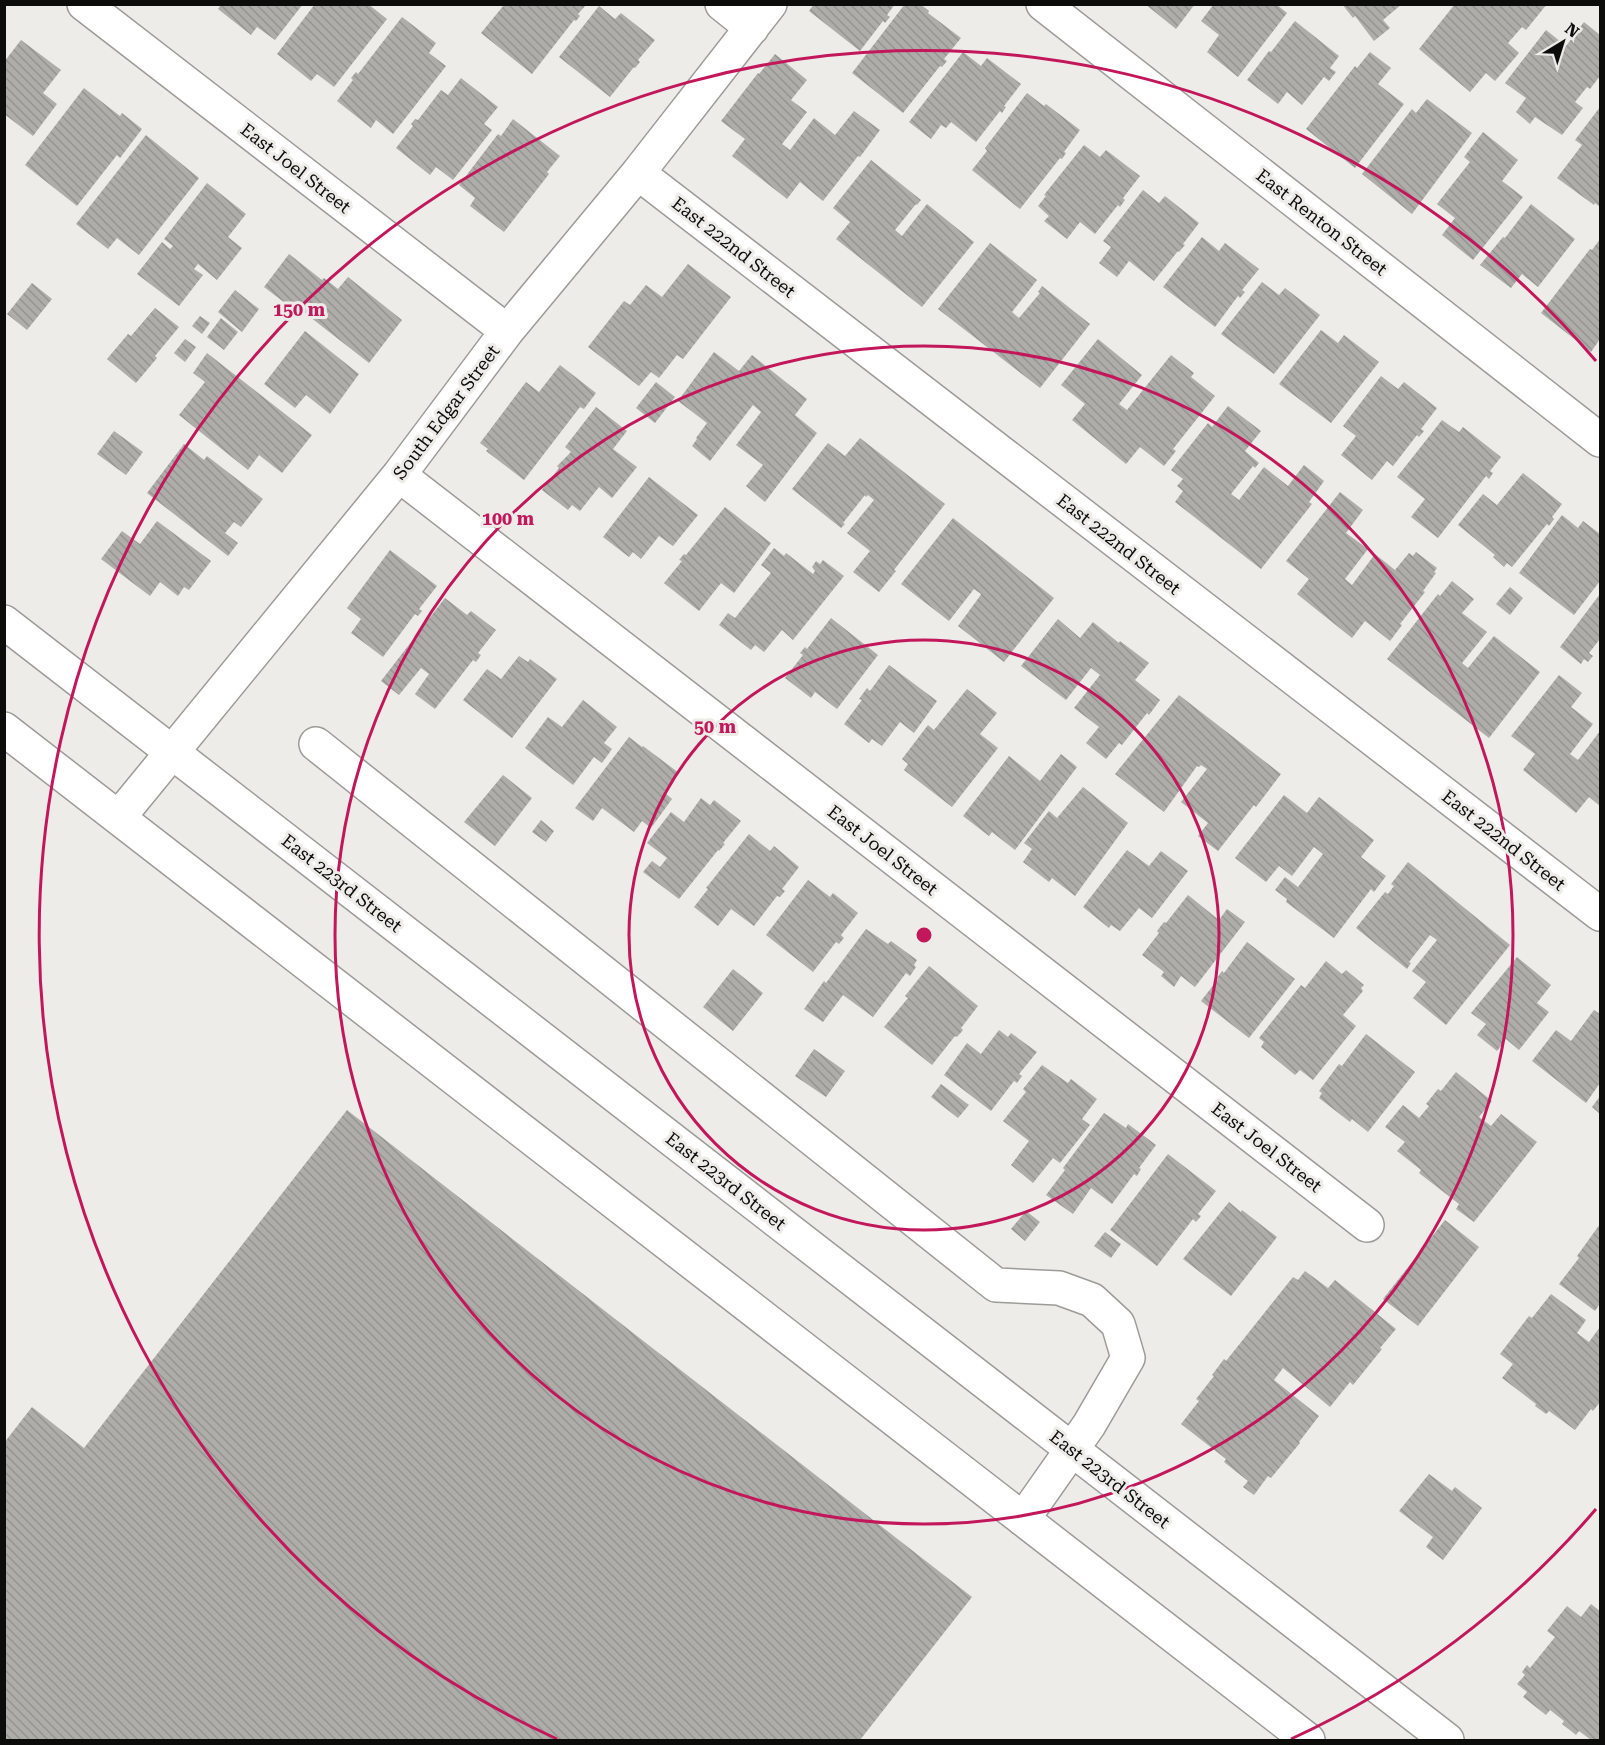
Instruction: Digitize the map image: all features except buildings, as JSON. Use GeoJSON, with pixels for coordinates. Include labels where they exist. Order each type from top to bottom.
{"type":"FeatureCollection","features":[{"type":"Feature","properties":{"kind":"street","name":"East Joel Street"},"geometry":{"type":"LineString","coordinates":[[84,4],[507,331]]}},
{"type":"Feature","properties":{"kind":"street"},"geometry":{"type":"LineString","coordinates":[[722,4],[761,16]]}},
{"type":"Feature","properties":{"kind":"street","name":"East Renton Street"},"geometry":{"type":"LineString","coordinates":[[1042,4],[1600,440]]}},
{"type":"Feature","properties":{"kind":"street","name":"South Edgar Street"},"geometry":{"type":"LineString","coordinates":[[118,817],[399,475],[507,331],[638,173],[761,16]]}},
{"type":"Feature","properties":{"kind":"street","name":"East 222nd Street"},"geometry":{"type":"LineString","coordinates":[[638,173],[1600,914]]}},
{"type":"Feature","properties":{"kind":"street","name":"East Joel Street"},"geometry":{"type":"LineString","coordinates":[[399,475],[1367,1225]]}},
{"type":"Feature","properties":{"kind":"street","name":"East 223rd Street"},"geometry":{"type":"LineString","coordinates":[[4,622],[1447,1740]]}},
{"type":"Feature","properties":{"kind":"street"},"geometry":{"type":"LineString","coordinates":[[4,729],[1308,1740]]}},
{"type":"Feature","properties":{"kind":"street"},"geometry":{"type":"LineString","coordinates":[[316,744],[996,1285],[1059,1288],[1092,1300],[1118,1324],[1128,1358],[1089,1425],[1023,1519]]}}]}
